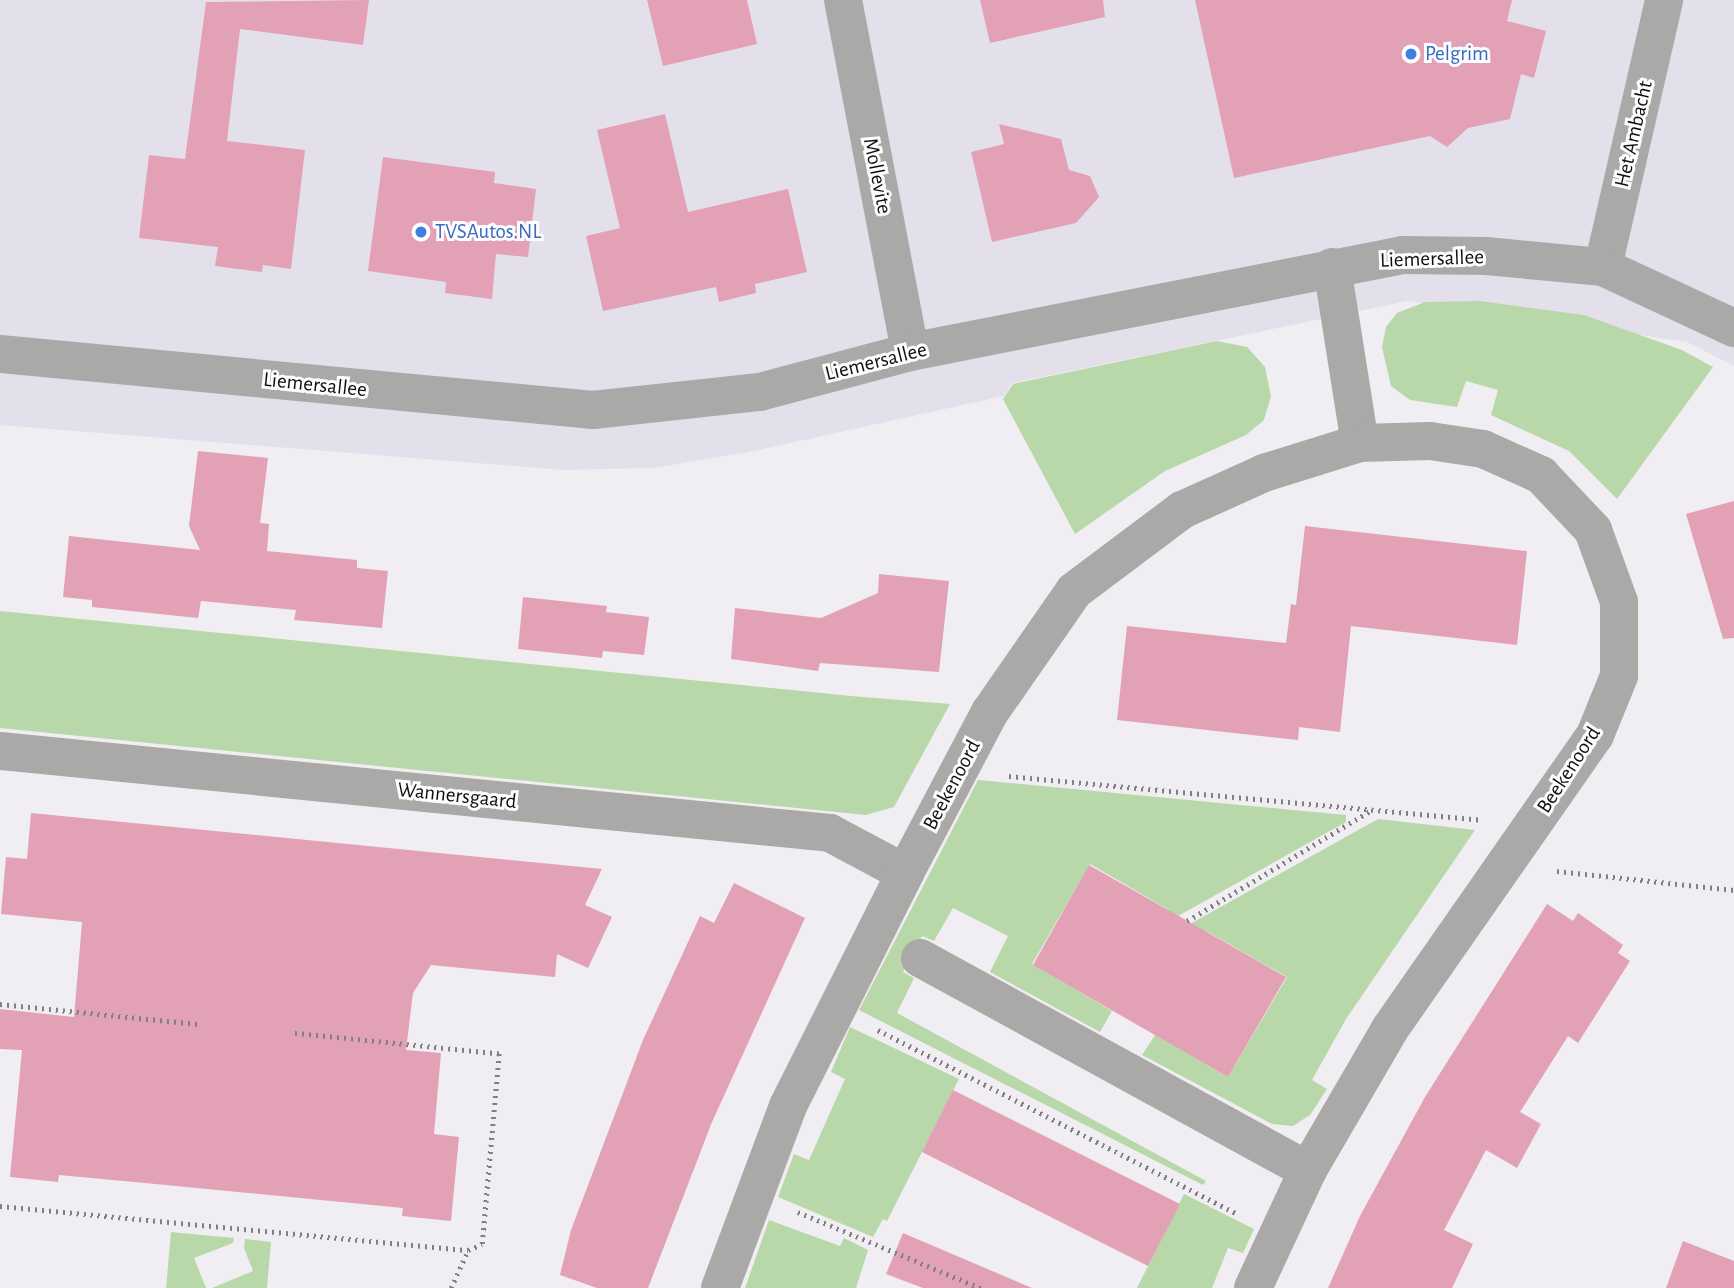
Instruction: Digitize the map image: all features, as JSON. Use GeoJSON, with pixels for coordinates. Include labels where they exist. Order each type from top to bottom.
{"type":"FeatureCollection","features":[{"type":"Feature","properties":{"kind":"street","name":"Mollevite"},"geometry":{"type":"LineString","coordinates":[[843,0],[910,352]]}},
{"type":"Feature","properties":{"kind":"street","name":"Het Ambacht"},"geometry":{"type":"LineString","coordinates":[[1604,267],[1664,0]]}},
{"type":"Feature","properties":{"kind":"street","name":"Liemersallee"},"geometry":{"type":"LineString","coordinates":[[0,354],[593,410],[760,392],[910,352],[1403,255],[1486,256],[1604,267],[1734,328]]}},
{"type":"Feature","properties":{"kind":"street"},"geometry":{"type":"LineString","coordinates":[[1332,267],[1360,443]]}},
{"type":"Feature","properties":{"kind":"street","name":"Beekenoord"},"geometry":{"type":"LineString","coordinates":[[720,1288],[788,1106],[836,1009],[990,712],[1073,591],[1182,510],[1264,473],[1360,443],[1430,440],[1483,449],[1541,475],[1593,530],[1619,603],[1619,676],[1595,735],[1390,1028],[1308,1170],[1253,1288]]}},
{"type":"Feature","properties":{"kind":"street","name":"Wannersgaard"},"geometry":{"type":"LineString","coordinates":[[0,751],[830,833],[905,873]]}},
{"type":"Feature","properties":{"kind":"street"},"geometry":{"type":"LineString","coordinates":[[920,958],[1308,1170]]}},
{"type":"Feature","properties":{"kind":"path"},"geometry":{"type":"LineString","coordinates":[[959,772],[1532,825]]}},
{"type":"Feature","properties":{"kind":"path"},"geometry":{"type":"LineString","coordinates":[[1187,920],[1372,810]]}},
{"type":"Feature","properties":{"kind":"path"},"geometry":{"type":"LineString","coordinates":[[1504,865],[1734,890]]}},
{"type":"Feature","properties":{"kind":"path"},"geometry":{"type":"LineString","coordinates":[[0,1004],[198,1024]]}},
{"type":"Feature","properties":{"kind":"path"},"geometry":{"type":"LineString","coordinates":[[836,1009],[1278,1234]]}},
{"type":"Feature","properties":{"kind":"path"},"geometry":{"type":"LineString","coordinates":[[0,1206],[468,1250],[482,1244],[499,1054],[291,1033]]}},
{"type":"Feature","properties":{"kind":"path"},"geometry":{"type":"LineString","coordinates":[[755,1195],[981,1288]]}},
{"type":"Feature","properties":{"kind":"path"},"geometry":{"type":"LineString","coordinates":[[451,1288],[468,1250]]}},
{"type":"Feature","properties":{"kind":"shaded area"},"geometry":{"type":"Polygon","coordinates":[[[0,0],[1734,0],[1734,366],[1687,342],[1408,301],[1012,383],[1004,396],[749,452],[654,468],[563,470],[0,425],[0,0]]]}},
{"type":"Feature","properties":{"kind":"green space"},"geometry":{"type":"Polygon","coordinates":[[[1480,301],[1584,315],[1682,350],[1713,367],[1617,499],[1569,451],[1491,415],[1498,390],[1466,381],[1457,407],[1410,400],[1391,386],[1382,347],[1386,327],[1397,313],[1425,302],[1480,301]]]}},
{"type":"Feature","properties":{"kind":"green space"},"geometry":{"type":"Polygon","coordinates":[[[1217,341],[1247,347],[1265,367],[1271,396],[1264,420],[1246,435],[1165,471],[1075,534],[1003,399],[1013,384],[1217,341]]]}},
{"type":"Feature","properties":{"kind":"green space"},"geometry":{"type":"Polygon","coordinates":[[[0,611],[950,704],[894,807],[866,815],[0,728],[0,611]]]}},
{"type":"Feature","properties":{"kind":"green space"},"geometry":{"type":"Polygon","coordinates":[[[978,780],[1346,815],[1346,822],[1162,925],[1169,910],[1090,864],[1032,964],[1112,1011],[1100,1032],[990,972],[1008,936],[953,908],[934,941],[922,936],[903,972],[914,978],[897,1013],[1206,1181],[1203,1185],[859,1010],[978,780]]]}},
{"type":"Feature","properties":{"kind":"green space"},"geometry":{"type":"Polygon","coordinates":[[[1378,819],[1475,830],[1346,1019],[1312,1080],[1327,1089],[1310,1115],[1293,1126],[1272,1124],[1142,1055],[1155,1035],[1228,1077],[1287,977],[1206,931],[1198,944],[1190,924],[1378,819]]]}},
{"type":"Feature","properties":{"kind":"green space"},"geometry":{"type":"Polygon","coordinates":[[[850,1027],[959,1079],[887,1221],[883,1219],[873,1237],[778,1197],[794,1154],[809,1160],[845,1079],[831,1072],[850,1027]]]}},
{"type":"Feature","properties":{"kind":"green space"},"geometry":{"type":"Polygon","coordinates":[[[1184,1194],[1254,1229],[1243,1253],[1228,1248],[1212,1288],[1137,1288],[1184,1194]]]}},
{"type":"Feature","properties":{"kind":"green space"},"geometry":{"type":"Polygon","coordinates":[[[769,1220],[840,1246],[844,1238],[868,1250],[856,1288],[745,1288],[769,1220]]]}},
{"type":"Feature","properties":{"kind":"green space"},"geometry":{"type":"Polygon","coordinates":[[[171,1232],[234,1238],[233,1243],[194,1258],[206,1288],[166,1288],[171,1232]]]}},
{"type":"Feature","properties":{"kind":"green space"},"geometry":{"type":"Polygon","coordinates":[[[245,1239],[271,1242],[267,1288],[212,1288],[253,1271],[244,1248],[245,1239]]]}},
{"type":"Feature","properties":{"kind":"building"},"geometry":{"type":"Polygon","coordinates":[[[369,0],[363,45],[240,29],[227,141],[305,150],[291,269],[263,265],[262,272],[215,266],[218,247],[139,238],[149,155],[185,159],[206,2],[369,0]]]}},
{"type":"Feature","properties":{"kind":"building"},"geometry":{"type":"Polygon","coordinates":[[[647,0],[747,0],[757,44],[663,66],[647,0]]]}},
{"type":"Feature","properties":{"kind":"building"},"geometry":{"type":"Polygon","coordinates":[[[980,0],[1103,0],[1105,17],[990,43],[980,0]]]}},
{"type":"Feature","properties":{"kind":"building"},"geometry":{"type":"Polygon","coordinates":[[[1195,0],[1512,0],[1507,21],[1546,31],[1534,78],[1521,74],[1510,119],[1468,128],[1447,147],[1430,136],[1234,178],[1195,0]]]}},
{"type":"Feature","properties":{"kind":"building"},"geometry":{"type":"Polygon","coordinates":[[[665,114],[688,212],[788,189],[807,272],[755,284],[756,293],[719,302],[716,287],[603,311],[586,236],[620,228],[597,130],[665,114]]]}},
{"type":"Feature","properties":{"kind":"building"},"geometry":{"type":"Polygon","coordinates":[[[999,124],[1061,139],[1069,170],[1090,176],[1099,197],[1076,223],[992,242],[971,152],[1004,144],[999,124]]]}},
{"type":"Feature","properties":{"kind":"building"},"geometry":{"type":"Polygon","coordinates":[[[383,157],[495,172],[494,183],[536,189],[528,257],[496,254],[492,299],[445,293],[446,282],[368,271],[383,157]]]}},
{"type":"Feature","properties":{"kind":"building"},"geometry":{"type":"Polygon","coordinates":[[[198,451],[268,458],[260,523],[269,524],[267,551],[357,560],[357,568],[388,571],[382,628],[294,620],[296,610],[201,601],[198,618],[92,607],[92,600],[63,597],[69,536],[200,550],[189,526],[198,451]]]}},
{"type":"Feature","properties":{"kind":"building"},"geometry":{"type":"Polygon","coordinates":[[[1734,501],[1734,638],[1723,639],[1686,514],[1734,501]]]}},
{"type":"Feature","properties":{"kind":"building"},"geometry":{"type":"Polygon","coordinates":[[[1305,526],[1527,551],[1517,645],[1351,626],[1340,732],[1299,727],[1298,740],[1117,720],[1127,626],[1286,643],[1291,604],[1296,605],[1305,526]]]}},
{"type":"Feature","properties":{"kind":"building"},"geometry":{"type":"Polygon","coordinates":[[[879,574],[949,581],[939,672],[820,663],[818,671],[731,659],[735,608],[821,618],[878,593],[879,574]]]}},
{"type":"Feature","properties":{"kind":"building"},"geometry":{"type":"Polygon","coordinates":[[[523,597],[607,606],[606,612],[649,617],[644,655],[603,651],[602,658],[518,649],[523,597]]]}},
{"type":"Feature","properties":{"kind":"building"},"geometry":{"type":"Polygon","coordinates":[[[31,813],[602,869],[585,905],[612,917],[588,968],[557,954],[555,977],[431,965],[413,993],[406,1050],[441,1053],[434,1134],[459,1137],[451,1221],[402,1216],[403,1208],[59,1175],[58,1182],[10,1177],[22,1050],[0,1049],[0,1009],[74,1017],[82,922],[1,914],[6,857],[27,859],[31,813]]]}},
{"type":"Feature","properties":{"kind":"building"},"geometry":{"type":"Polygon","coordinates":[[[1089,865],[1286,977],[1228,1077],[1033,965],[1089,865]]]}},
{"type":"Feature","properties":{"kind":"building"},"geometry":{"type":"Polygon","coordinates":[[[734,883],[805,918],[712,1122],[648,1288],[597,1288],[560,1275],[571,1230],[643,1040],[700,916],[714,923],[734,883]]]}},
{"type":"Feature","properties":{"kind":"building"},"geometry":{"type":"Polygon","coordinates":[[[1547,904],[1573,921],[1578,913],[1623,945],[1618,953],[1630,961],[1578,1043],[1568,1036],[1520,1112],[1541,1124],[1517,1168],[1486,1150],[1444,1230],[1473,1244],[1452,1288],[1328,1288],[1360,1216],[1425,1097],[1547,904]]]}},
{"type":"Feature","properties":{"kind":"building"},"geometry":{"type":"Polygon","coordinates":[[[953,1090],[1180,1204],[1148,1266],[922,1152],[953,1090]]]}},
{"type":"Feature","properties":{"kind":"building"},"geometry":{"type":"Polygon","coordinates":[[[903,1233],[1032,1288],[923,1288],[886,1274],[903,1233]]]}},
{"type":"Feature","properties":{"kind":"building"},"geometry":{"type":"Polygon","coordinates":[[[1683,1241],[1734,1261],[1734,1288],[1666,1288],[1683,1241]]]}},
{"type":"Feature","properties":{"kind":"place","name":"Pelgrim"},"geometry":{"type":"Point","coordinates":[1411,54]}},
{"type":"Feature","properties":{"kind":"place","name":"TVSAutos.NL"},"geometry":{"type":"Point","coordinates":[421,232]}}]}
